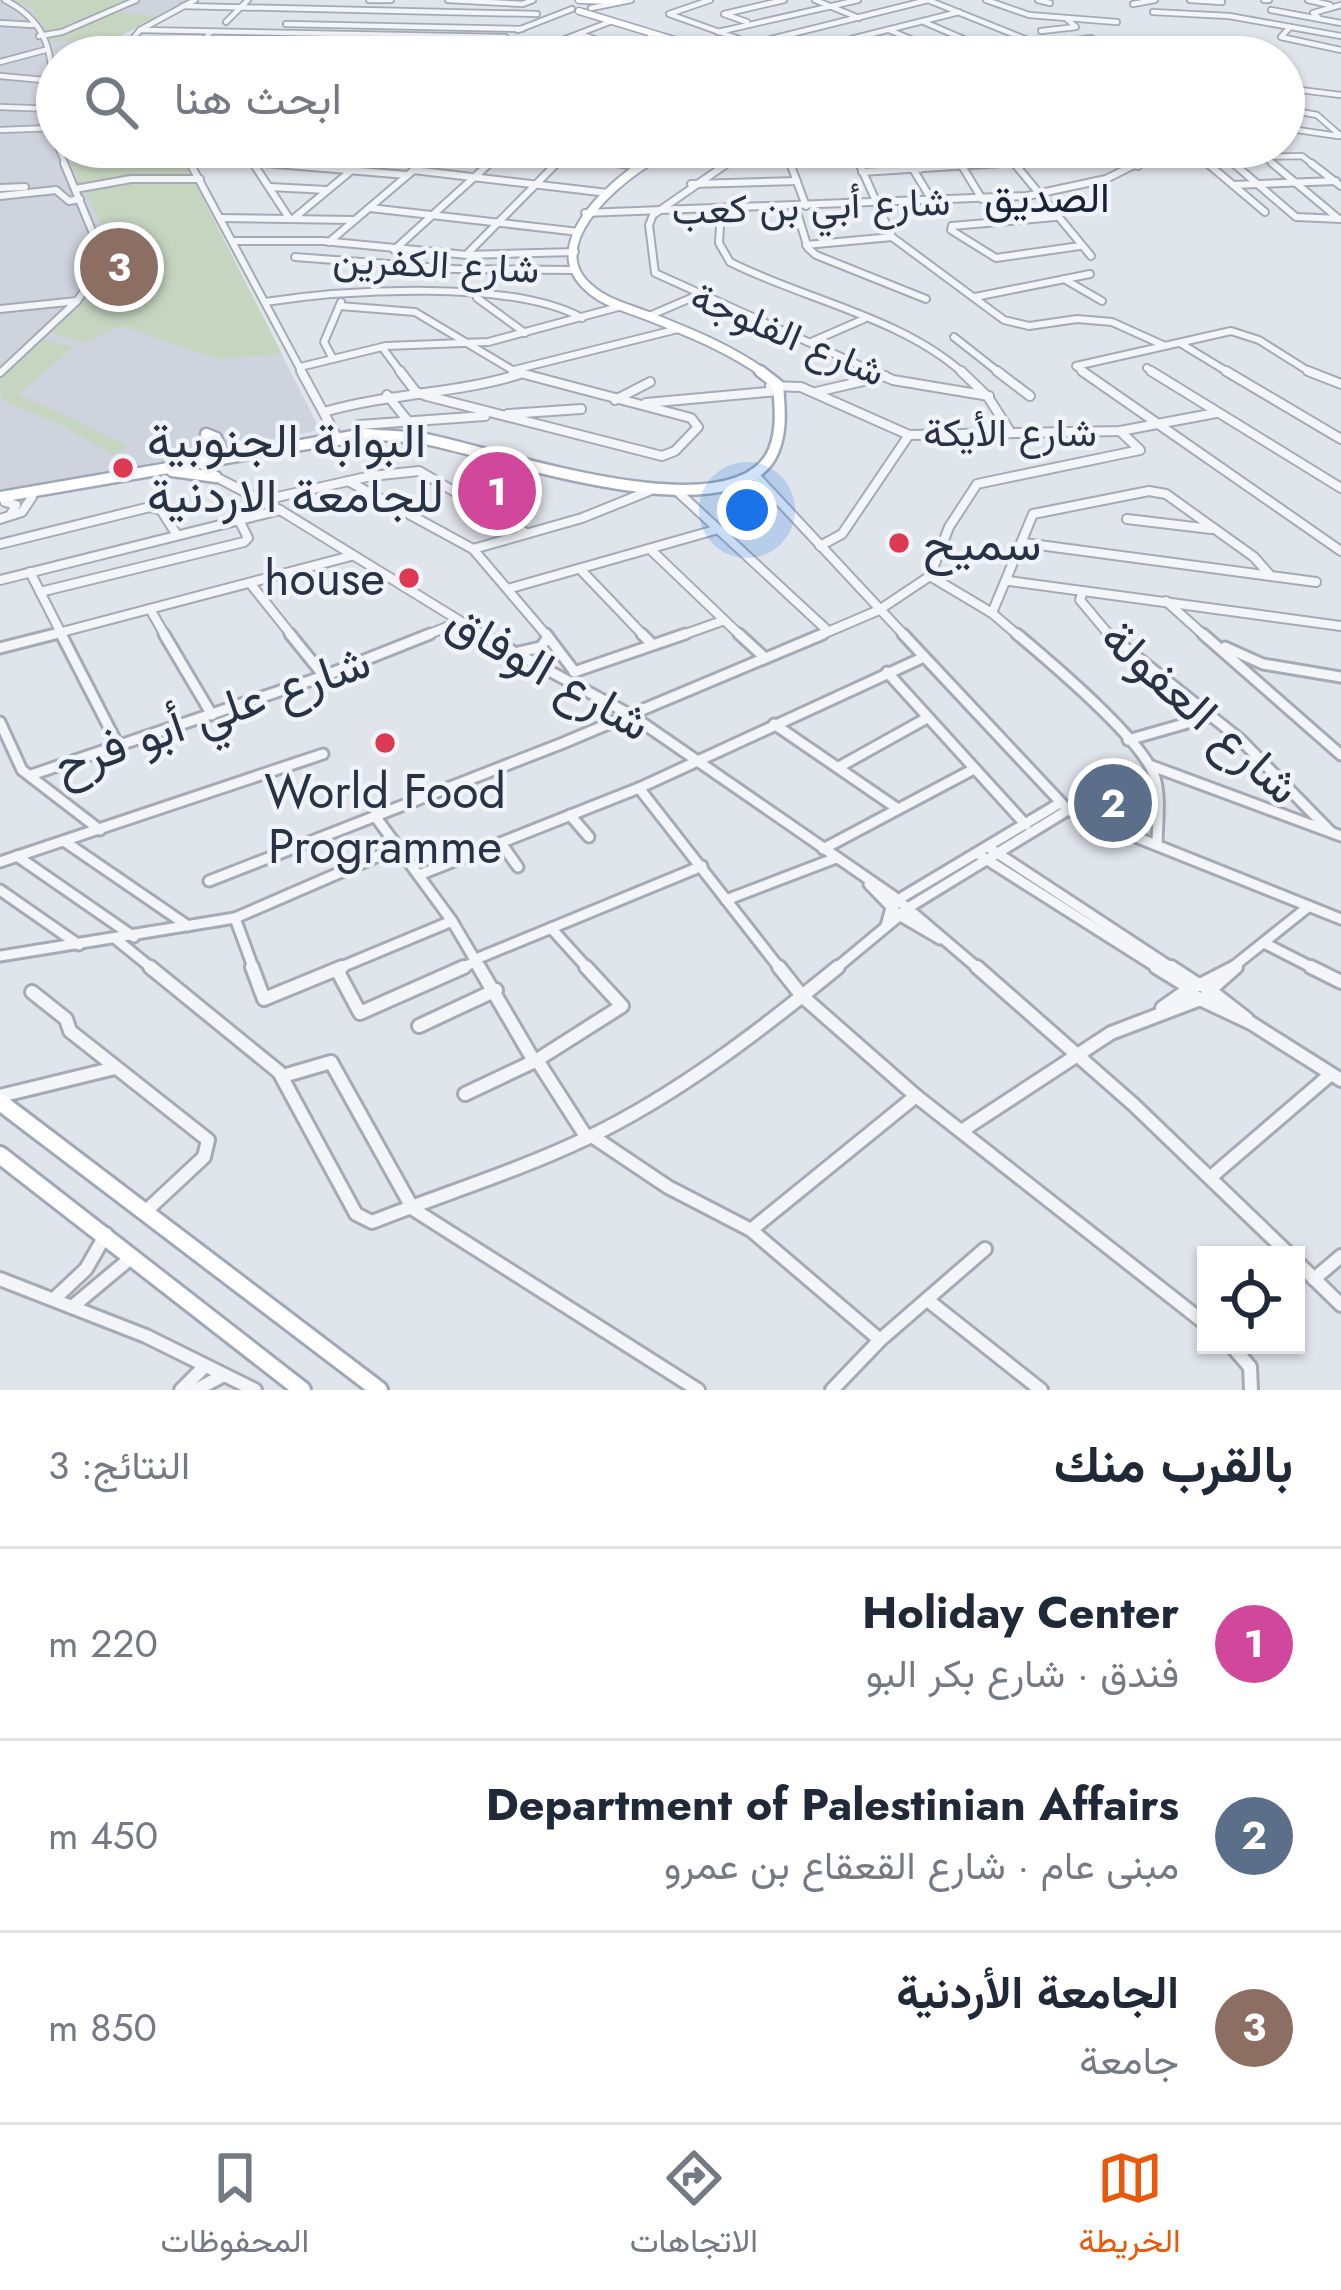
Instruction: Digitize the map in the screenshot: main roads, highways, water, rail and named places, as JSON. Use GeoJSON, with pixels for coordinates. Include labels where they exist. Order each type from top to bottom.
{"type":"FeatureCollection","features":[{"type":"Feature","properties":{"kind":"main road"},"geometry":{"type":"LineString","coordinates":[[580,6],[622,1]]}},
{"type":"Feature","properties":{"kind":"main road"},"geometry":{"type":"LineString","coordinates":[[599,15],[622,1]]}},
{"type":"Feature","properties":{"kind":"main road"},"geometry":{"type":"LineString","coordinates":[[580,6],[660,36]]}},
{"type":"Feature","properties":{"kind":"main road"},"geometry":{"type":"LineString","coordinates":[[580,6],[612,21]]}},
{"type":"Feature","properties":{"kind":"main road"},"geometry":{"type":"LineString","coordinates":[[327,416],[362,430],[650,491],[722,486],[753,473],[772,455],[777,432],[775,389],[752,365],[622,306],[585,285],[576,270],[574,253],[585,213],[640,168]]}},
{"type":"Feature","properties":{"kind":"main road"},"geometry":{"type":"LineString","coordinates":[[2,501],[362,430]]}},
{"type":"Feature","properties":{"kind":"main road"},"geometry":{"type":"LineString","coordinates":[[206,434],[216,438],[230,457]]}},
{"type":"Feature","properties":{"kind":"main road"},"geometry":{"type":"LineString","coordinates":[[333,439],[432,442]]}},
{"type":"Feature","properties":{"kind":"main road"},"geometry":{"type":"LineString","coordinates":[[171,471],[221,476],[230,457]]}},
{"type":"Feature","properties":{"kind":"main road"},"geometry":{"type":"LineString","coordinates":[[2,501],[203,462]]}},
{"type":"Feature","properties":{"kind":"main road"},"geometry":{"type":"LineString","coordinates":[[0,1099],[380,1390]]}},
{"type":"Feature","properties":{"kind":"main road"},"geometry":{"type":"LineString","coordinates":[[0,1155],[302,1390]]}},
{"type":"Feature","properties":{"kind":"place","name":"الجامعة الأردنية"},"geometry":{"type":"Point","coordinates":[119,267]}},
{"type":"Feature","properties":{"kind":"place","name":"البوابة الجنوبية للجامعة الاردنية"},"geometry":{"type":"Point","coordinates":[123,468]}},
{"type":"Feature","properties":{"kind":"place","name":"Holiday Center"},"geometry":{"type":"Point","coordinates":[497,491]}},
{"type":"Feature","properties":{"kind":"place","name":"سميح"},"geometry":{"type":"Point","coordinates":[899,543]}},
{"type":"Feature","properties":{"kind":"place","name":"house"},"geometry":{"type":"Point","coordinates":[409,578]}},
{"type":"Feature","properties":{"kind":"place","name":"World Food Programme"},"geometry":{"type":"Point","coordinates":[385,743]}},
{"type":"Feature","properties":{"kind":"place","name":"Department of Palestinian Affairs"},"geometry":{"type":"Point","coordinates":[1113,803]}},
{"type":"Feature","properties":{"kind":"district","name":"الصديق"},"geometry":{"type":"Point","coordinates":[1047,197]}}]}
